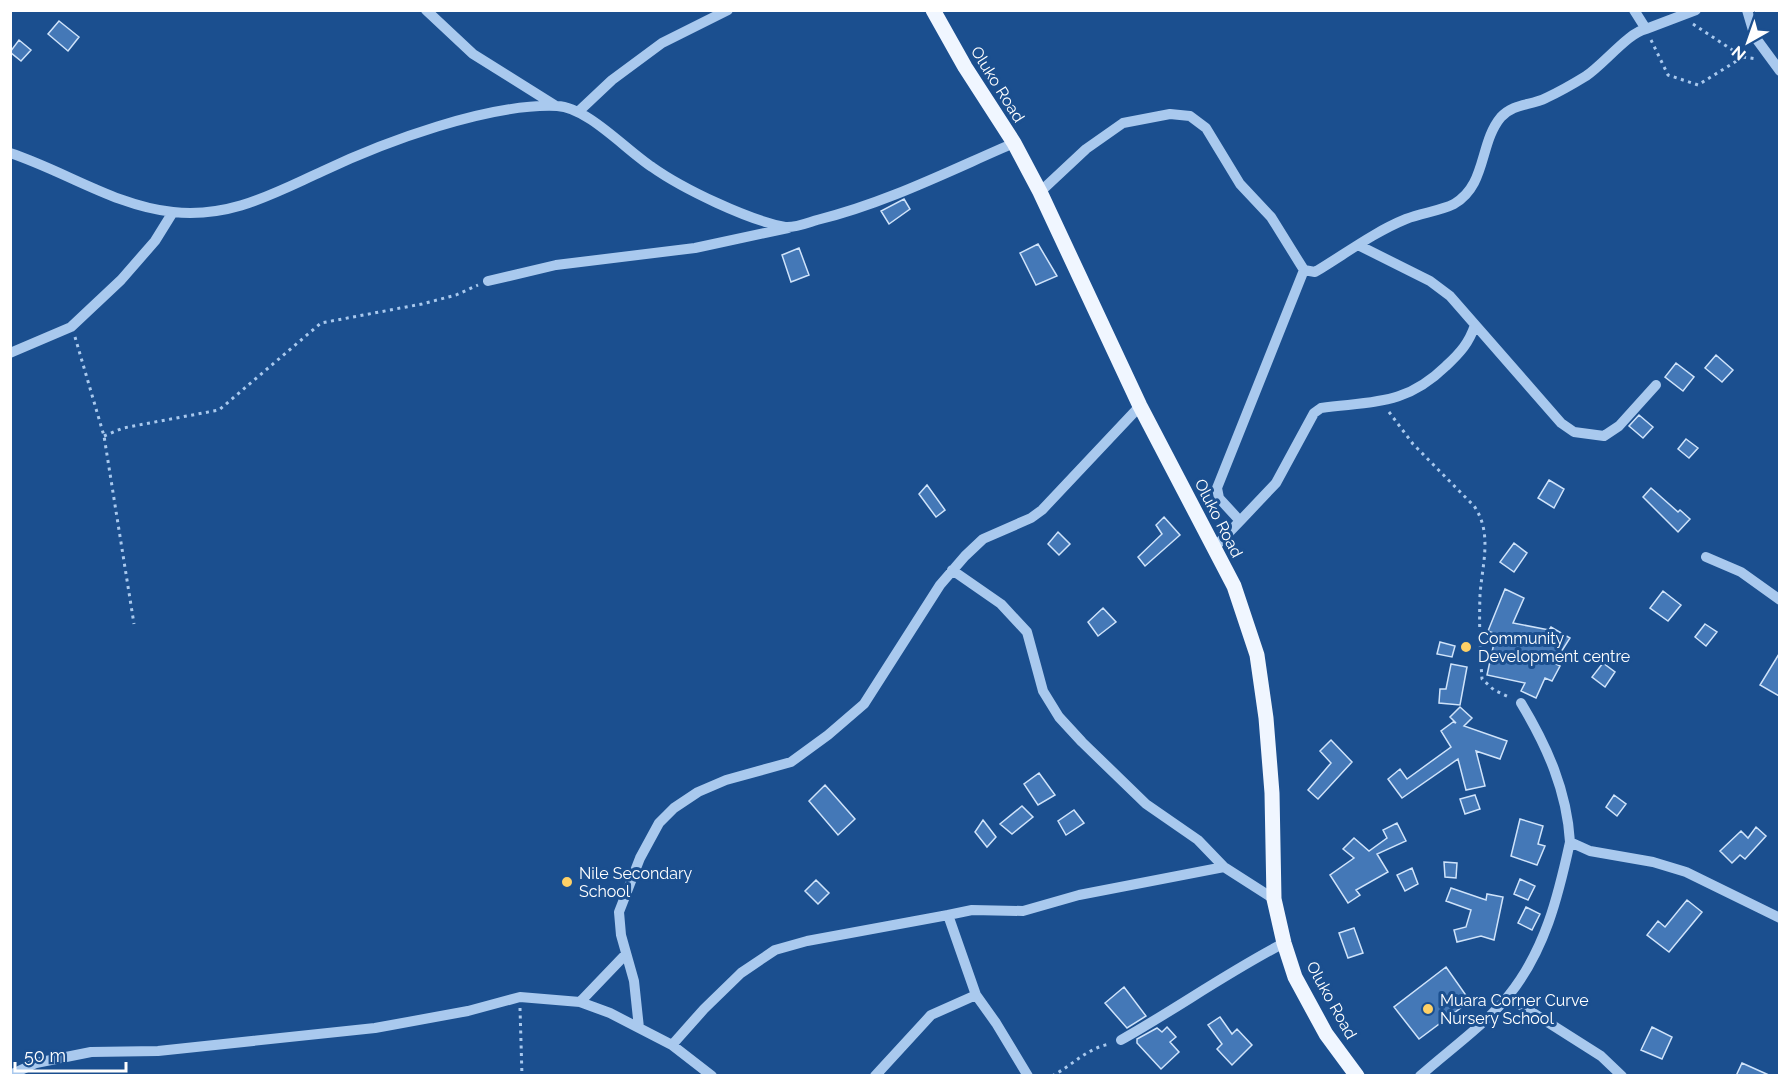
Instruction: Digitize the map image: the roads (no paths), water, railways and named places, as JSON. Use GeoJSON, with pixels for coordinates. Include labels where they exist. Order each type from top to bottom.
{"type":"FeatureCollection","features":[{"type":"Feature","properties":{"kind":"main road","name":"Oluko Road"},"geometry":{"type":"LineString","coordinates":[[933,10],[964,67],[1014,143],[1040,192],[1140,406],[1234,586],[1257,655],[1266,718],[1272,793],[1274,898],[1284,943],[1295,977],[1326,1034],[1358,1076]]}},
{"type":"Feature","properties":{"kind":"street"},"geometry":{"type":"LineString","coordinates":[[426,10],[473,54],[556,106],[578,112],[651,167],[684,186],[755,218],[788,228]]}},
{"type":"Feature","properties":{"kind":"street"},"geometry":{"type":"LineString","coordinates":[[578,112],[612,80],[662,43],[728,10]]}},
{"type":"Feature","properties":{"kind":"street"},"geometry":{"type":"LineString","coordinates":[[1634,10],[1646,29]]}},
{"type":"Feature","properties":{"kind":"street"},"geometry":{"type":"LineString","coordinates":[[1040,192],[1086,149],[1123,123],[1170,114],[1190,116],[1206,128],[1240,184],[1271,217],[1304,270],[1315,272],[1405,219],[1454,204],[1468,192],[1478,176],[1490,138],[1500,119],[1513,107],[1544,99],[1584,77],[1604,64],[1631,34],[1696,10]]}},
{"type":"Feature","properties":{"kind":"street"},"geometry":{"type":"LineString","coordinates":[[1747,10],[1755,37],[1770,62],[1779,71]]}},
{"type":"Feature","properties":{"kind":"street"},"geometry":{"type":"LineString","coordinates":[[10,153],[95,190],[173,212],[220,212],[259,200],[323,171],[443,125],[481,115],[556,106]]}},
{"type":"Feature","properties":{"kind":"street"},"geometry":{"type":"LineString","coordinates":[[488,281],[556,265],[695,248],[788,228],[861,209],[1014,143]]}},
{"type":"Feature","properties":{"kind":"street"},"geometry":{"type":"LineString","coordinates":[[10,353],[71,327],[122,280],[155,241],[173,212]]}},
{"type":"Feature","properties":{"kind":"street"},"geometry":{"type":"LineString","coordinates":[[1358,245],[1430,281],[1450,296],[1561,423],[1574,432],[1604,436],[1619,426],[1656,385]]}},
{"type":"Feature","properties":{"kind":"street"},"geometry":{"type":"LineString","coordinates":[[1240,521],[1219,498],[1217,488],[1304,270]]}},
{"type":"Feature","properties":{"kind":"street"},"geometry":{"type":"LineString","coordinates":[[1214,548],[1276,483],[1314,413],[1321,408],[1412,393],[1462,351],[1469,342],[1475,325]]}},
{"type":"Feature","properties":{"kind":"street"},"geometry":{"type":"LineString","coordinates":[[639,1028],[634,981],[626,954],[619,912],[640,858],[659,823],[674,808],[698,792],[726,780],[791,762],[828,735],[864,704],[952,570],[983,538],[1031,518],[1041,510],[1140,406]]}},
{"type":"Feature","properties":{"kind":"street"},"geometry":{"type":"LineString","coordinates":[[1706,557],[1748,576],[1779,600]]}},
{"type":"Feature","properties":{"kind":"street"},"geometry":{"type":"LineString","coordinates":[[952,570],[1001,604],[1027,632],[1043,691],[1059,717],[1082,742],[1146,804],[1198,840],[1224,867],[1274,898]]}},
{"type":"Feature","properties":{"kind":"street"},"geometry":{"type":"LineString","coordinates":[[1420,1076],[1508,997],[1529,966],[1549,924],[1570,842],[1569,820],[1546,745],[1521,703]]}},
{"type":"Feature","properties":{"kind":"street"},"geometry":{"type":"LineString","coordinates":[[1570,842],[1590,851],[1653,861],[1686,872],[1779,918]]}},
{"type":"Feature","properties":{"kind":"street"},"geometry":{"type":"LineString","coordinates":[[672,1045],[704,1009],[741,973],[775,950],[807,941],[972,910],[1023,911],[1078,895],[1224,867]]}},
{"type":"Feature","properties":{"kind":"street"},"geometry":{"type":"LineString","coordinates":[[948,915],[976,995],[1028,1076]]}},
{"type":"Feature","properties":{"kind":"street"},"geometry":{"type":"LineString","coordinates":[[1121,1040],[1188,1001],[1236,968],[1284,943]]}},
{"type":"Feature","properties":{"kind":"street"},"geometry":{"type":"LineString","coordinates":[[580,1002],[626,954]]}},
{"type":"Feature","properties":{"kind":"street"},"geometry":{"type":"LineString","coordinates":[[875,1076],[931,1015],[976,995]]}},
{"type":"Feature","properties":{"kind":"street"},"geometry":{"type":"LineString","coordinates":[[10,1075],[36,1063],[91,1052],[158,1051],[375,1028],[468,1011],[520,997],[580,1002],[672,1045],[711,1076]]}},
{"type":"Feature","properties":{"kind":"street"},"geometry":{"type":"LineString","coordinates":[[1508,997],[1601,1056],[1622,1076]]}},
{"type":"Feature","properties":{"kind":"place","name":"Community Development centre"},"geometry":{"type":"Point","coordinates":[1466,647]}},
{"type":"Feature","properties":{"kind":"place","name":"Nile Secondary School"},"geometry":{"type":"Point","coordinates":[567,882]}},
{"type":"Feature","properties":{"kind":"place","name":"Muara Corner Curve Nursery School"},"geometry":{"type":"Point","coordinates":[1428,1009]}}]}
